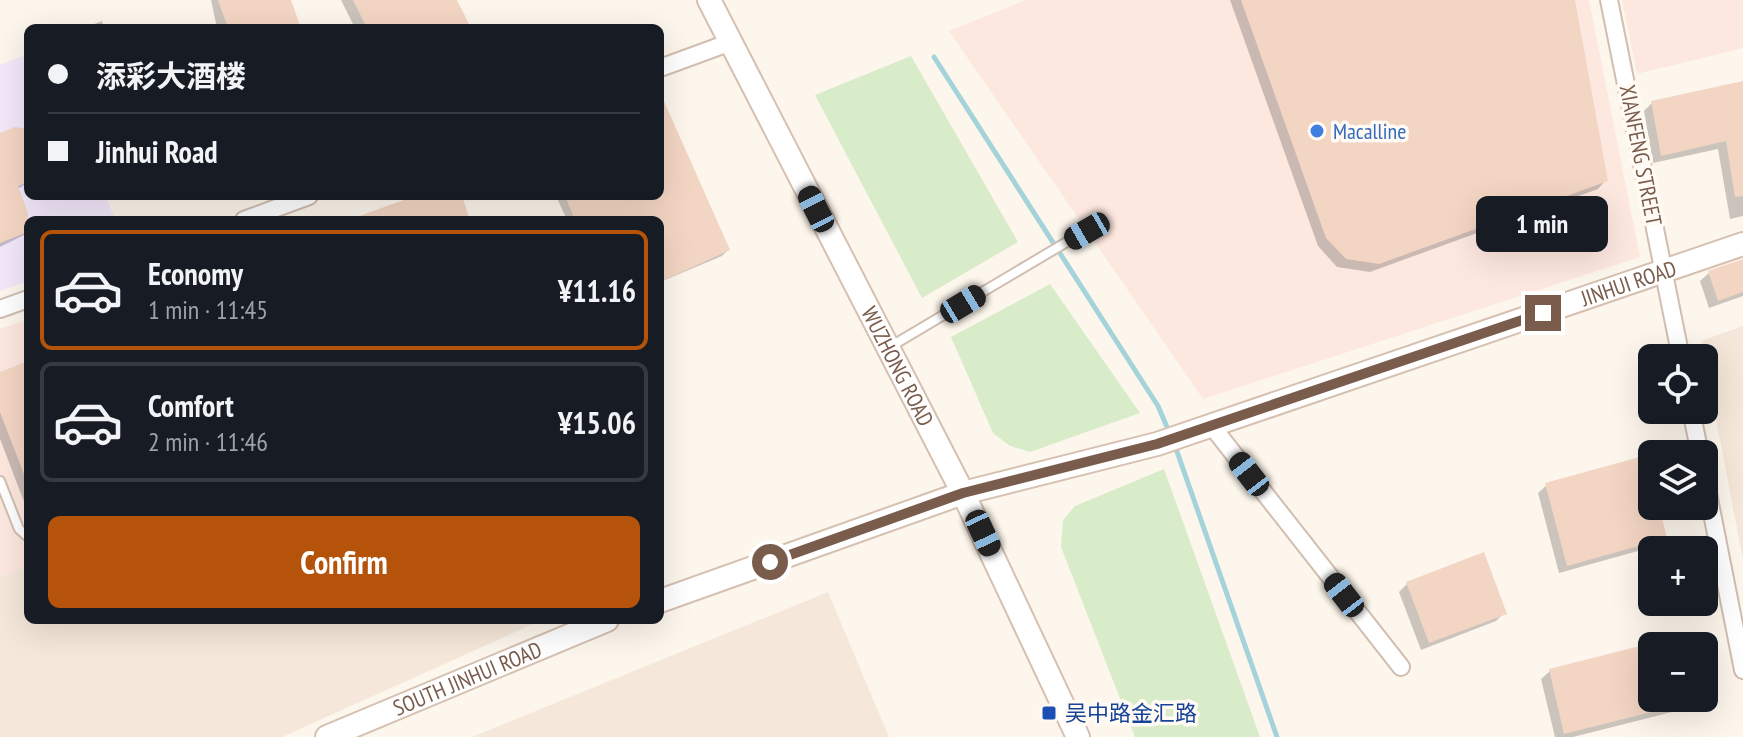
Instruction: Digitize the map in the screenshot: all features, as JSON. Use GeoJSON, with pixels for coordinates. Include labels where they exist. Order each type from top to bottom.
{"type":"FeatureCollection","features":[{"type":"Feature","properties":{"kind":"street","name":"WUZHONG ROAD"},"geometry":{"type":"LineString","coordinates":[[709,0],[963,493],[1078,737]]}},
{"type":"Feature","properties":{"kind":"street","name":"XIANFENG STREET"},"geometry":{"type":"LineString","coordinates":[[1609,0],[1678,344]]}},
{"type":"Feature","properties":{"kind":"street"},"geometry":{"type":"LineString","coordinates":[[664,67],[731,42]]}},
{"type":"Feature","properties":{"kind":"street"},"geometry":{"type":"LineString","coordinates":[[255,216],[298,200]]}},
{"type":"Feature","properties":{"kind":"street","name":"JINHUI ROAD"},"geometry":{"type":"LineString","coordinates":[[963,493],[1157,444],[1743,244]]}},
{"type":"Feature","properties":{"kind":"street"},"geometry":{"type":"LineString","coordinates":[[0,309],[24,300]]}},
{"type":"Feature","properties":{"kind":"street"},"geometry":{"type":"LineString","coordinates":[[1203,428],[1401,667]]}},
{"type":"Feature","properties":{"kind":"street"},"geometry":{"type":"LineString","coordinates":[[664,600],[963,493]]}},
{"type":"Feature","properties":{"kind":"street"},"geometry":{"type":"LineString","coordinates":[[1713,520],[1743,670]]}},
{"type":"Feature","properties":{"kind":"street","name":"SOUTH JINHUI ROAD"},"geometry":{"type":"LineString","coordinates":[[327,737],[597,624]]}},
{"type":"Feature","properties":{"kind":"lane"},"geometry":{"type":"LineString","coordinates":[[888,349],[1097,224]]}},
{"type":"Feature","properties":{"kind":"lane"},"geometry":{"type":"LineString","coordinates":[[0,481],[19,529],[24,533]]}},
{"type":"Feature","properties":{"kind":"shaded area","name":"Macalline"},"geometry":{"type":"Polygon","coordinates":[[[1026,0],[1589,0],[1640,257],[1203,399],[949,31],[1026,0]]]}},
{"type":"Feature","properties":{"kind":"shaded area"},"geometry":{"type":"Polygon","coordinates":[[[1622,0],[1743,0],[1743,48],[1637,74],[1622,0]]]}},
{"type":"Feature","properties":{"kind":"shaded area"},"geometry":{"type":"Polygon","coordinates":[[[24,56],[24,200],[108,200],[114,216],[24,216],[24,282],[0,291],[0,65],[24,56]]]}},
{"type":"Feature","properties":{"kind":"shaded area"},"geometry":{"type":"Polygon","coordinates":[[[24,320],[24,567],[0,577],[0,329],[24,320]]]}},
{"type":"Feature","properties":{"kind":"shaded area"},"geometry":{"type":"Polygon","coordinates":[[[1743,326],[1743,560],[1717,424],[1718,344],[1702,344],[1701,341],[1743,326]]]}},
{"type":"Feature","properties":{"kind":"shaded area"},"geometry":{"type":"Polygon","coordinates":[[[24,567],[24,624],[533,624],[282,737],[0,737],[0,577],[24,567]]]}},
{"type":"Feature","properties":{"kind":"shaded area"},"geometry":{"type":"Polygon","coordinates":[[[828,592],[889,737],[472,737],[828,592]]]}},
{"type":"Feature","properties":{"kind":"green space"},"geometry":{"type":"Polygon","coordinates":[[[911,56],[1018,242],[922,298],[815,95],[911,56]]]}},
{"type":"Feature","properties":{"kind":"green space"},"geometry":{"type":"Polygon","coordinates":[[[1050,284],[1140,413],[1030,452],[1010,446],[993,433],[951,337],[1050,284]]]}},
{"type":"Feature","properties":{"kind":"green space"},"geometry":{"type":"Polygon","coordinates":[[[1164,469],[1260,737],[1135,737],[1061,547],[1063,520],[1075,506],[1164,469]]]}},
{"type":"Feature","properties":{"kind":"building"},"geometry":{"type":"Polygon","coordinates":[[[218,0],[291,0],[300,24],[227,24],[218,0]]]}},
{"type":"Feature","properties":{"kind":"building"},"geometry":{"type":"Polygon","coordinates":[[[353,0],[457,0],[469,24],[365,24],[353,0]]]}},
{"type":"Feature","properties":{"kind":"building"},"geometry":{"type":"Polygon","coordinates":[[[1241,0],[1575,0],[1608,181],[1379,264],[1346,259],[1326,238],[1241,0]]]}},
{"type":"Feature","properties":{"kind":"building"},"geometry":{"type":"Polygon","coordinates":[[[1743,81],[1743,196],[1735,197],[1726,141],[1661,156],[1651,101],[1743,81]]]}},
{"type":"Feature","properties":{"kind":"building"},"geometry":{"type":"Polygon","coordinates":[[[664,101],[730,250],[664,280],[664,216],[573,216],[567,200],[664,200],[664,101]]]}},
{"type":"Feature","properties":{"kind":"building"},"geometry":{"type":"Polygon","coordinates":[[[15,127],[24,128],[24,184],[18,186],[28,216],[24,216],[24,234],[0,243],[0,133],[15,127]]]}},
{"type":"Feature","properties":{"kind":"building"},"geometry":{"type":"Polygon","coordinates":[[[404,200],[463,200],[469,216],[359,216],[404,200]]]}},
{"type":"Feature","properties":{"kind":"building"},"geometry":{"type":"Polygon","coordinates":[[[1743,259],[1743,292],[1718,301],[1708,271],[1743,259]]]}},
{"type":"Feature","properties":{"kind":"building"},"geometry":{"type":"Polygon","coordinates":[[[24,363],[24,474],[0,412],[0,372],[24,363]]]}},
{"type":"Feature","properties":{"kind":"building"},"geometry":{"type":"Polygon","coordinates":[[[1638,457],[1638,520],[1662,520],[1666,536],[1638,536],[1638,546],[1567,566],[1545,483],[1638,457]]]}},
{"type":"Feature","properties":{"kind":"building"},"geometry":{"type":"Polygon","coordinates":[[[1484,552],[1507,614],[1429,643],[1406,582],[1484,552]]]}},
{"type":"Feature","properties":{"kind":"building"},"geometry":{"type":"Polygon","coordinates":[[[1638,647],[1638,712],[1651,712],[1564,734],[1549,669],[1638,647]]]}},
{"type":"Feature","properties":{"kind":"waterway"},"geometry":{"type":"LineString","coordinates":[[934,57],[1158,406],[1170,434]]}},
{"type":"Feature","properties":{"kind":"waterway"},"geometry":{"type":"LineString","coordinates":[[1174,443],[1277,737]]}},
{"type":"Feature","properties":{"kind":"place","name":"Macalline"},"geometry":{"type":"Point","coordinates":[1317,131]}},
{"type":"Feature","properties":{"kind":"place","name":"吴中路金汇路"},"geometry":{"type":"Point","coordinates":[1049,713]}},
{"type":"Feature","properties":{"kind":"route"},"geometry":{"type":"LineString","coordinates":[[770,562],[963,493],[1157,444],[1543,313]]}}]}
